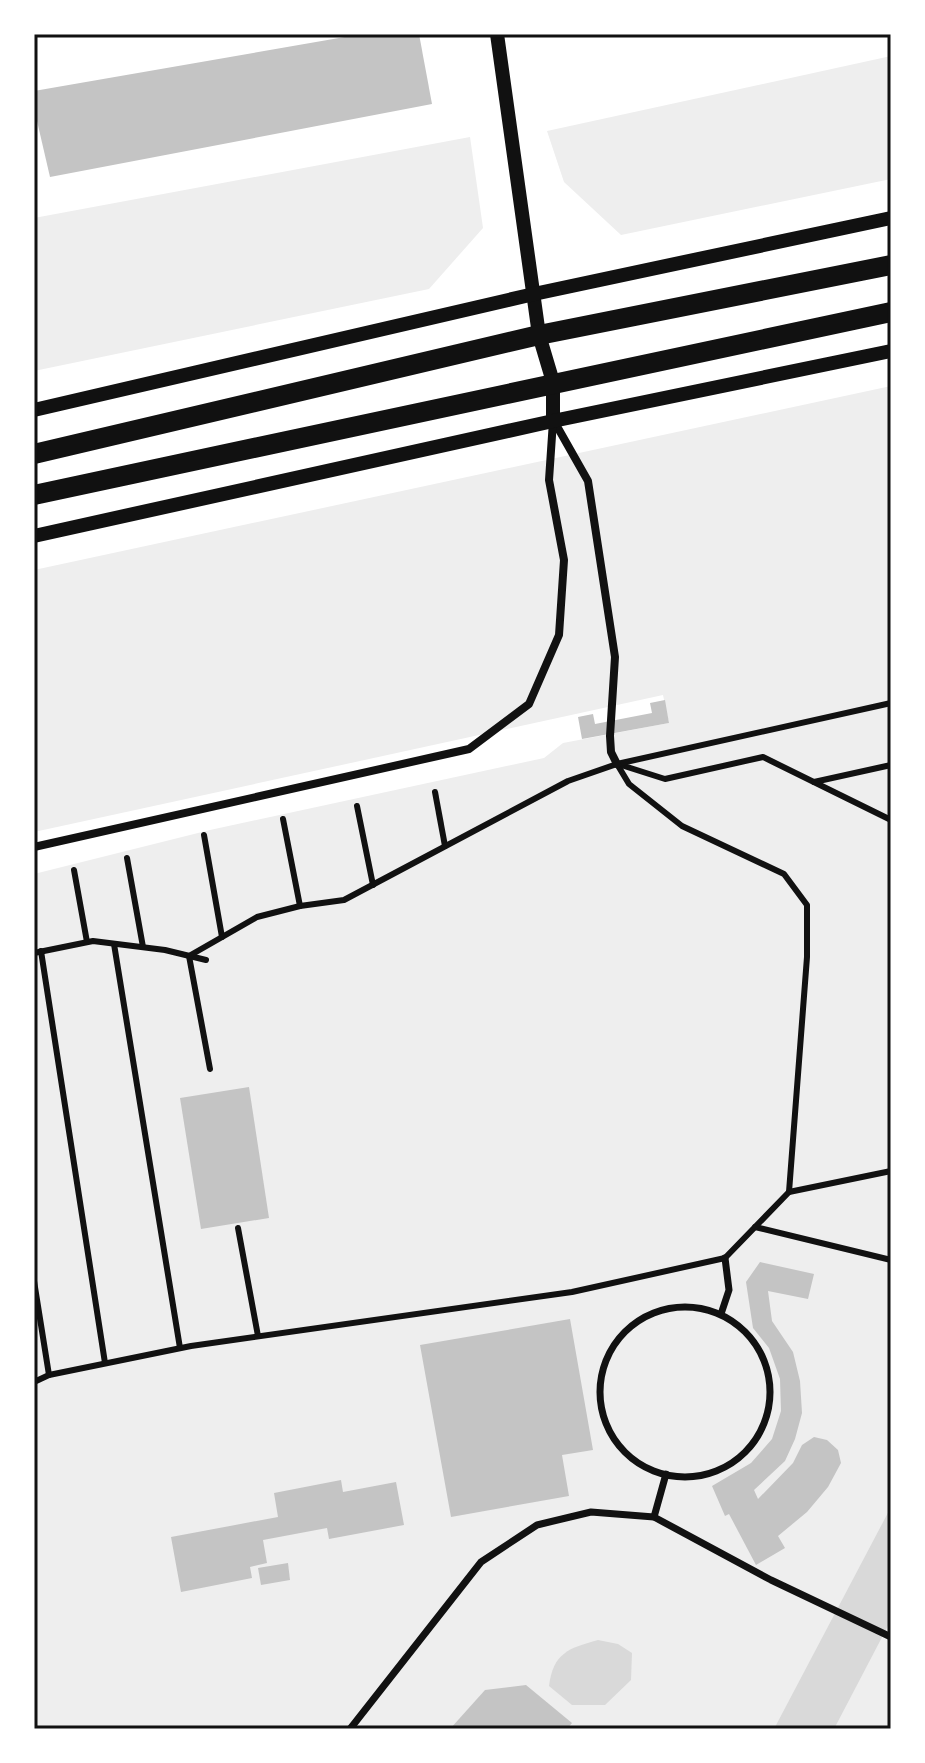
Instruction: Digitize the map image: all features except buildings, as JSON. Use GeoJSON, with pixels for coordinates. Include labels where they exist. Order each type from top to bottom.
{"type":"FeatureCollection","features":[{"type":"Feature","properties":{"kind":"main road"},"geometry":{"type":"LineString","coordinates":[[34,454],[539,335],[891,265]]}},
{"type":"Feature","properties":{"kind":"main road"},"geometry":{"type":"LineString","coordinates":[[34,495],[891,312]]}},
{"type":"Feature","properties":{"kind":"street"},"geometry":{"type":"LineString","coordinates":[[34,847],[469,749],[529,704],[559,635],[564,560],[549,480],[553,382],[539,335],[497,34]]}},
{"type":"Feature","properties":{"kind":"street"},"geometry":{"type":"LineString","coordinates":[[34,410],[534,294],[891,218]]}},
{"type":"Feature","properties":{"kind":"street"},"geometry":{"type":"LineString","coordinates":[[34,536],[553,421],[891,351]]}},
{"type":"Feature","properties":{"kind":"street"},"geometry":{"type":"LineString","coordinates":[[553,421],[588,481],[615,657],[610,736],[611,752],[617,764]]}},
{"type":"Feature","properties":{"kind":"street"},"geometry":{"type":"LineString","coordinates":[[721,1314],[729,1290],[725,1258]]}},
{"type":"Feature","properties":{"kind":"street"},"geometry":{"type":"LineString","coordinates":[[675,1307],[702,1308],[721,1314],[750,1335],[764,1359],[771,1387],[768,1416],[755,1441],[735,1462],[708,1474],[680,1477],[666,1474],[652,1471],[628,1456],[609,1433],[600,1407],[600,1379],[608,1353],[625,1330],[648,1314],[675,1307]]}},
{"type":"Feature","properties":{"kind":"street"},"geometry":{"type":"LineString","coordinates":[[654,1517],[666,1474]]}},
{"type":"Feature","properties":{"kind":"street"},"geometry":{"type":"LineString","coordinates":[[350,1729],[481,1562],[537,1525],[591,1512],[654,1517],[771,1580],[891,1637]]}},
{"type":"Feature","properties":{"kind":"lane"},"geometry":{"type":"LineString","coordinates":[[189,956],[257,917],[300,906],[344,900],[568,781],[617,764],[891,703]]}},
{"type":"Feature","properties":{"kind":"lane"},"geometry":{"type":"LineString","coordinates":[[617,764],[665,779],[763,757],[891,820]]}},
{"type":"Feature","properties":{"kind":"lane"},"geometry":{"type":"LineString","coordinates":[[617,764],[629,784],[682,826],[784,874],[807,905],[807,957],[789,1192]]}},
{"type":"Feature","properties":{"kind":"lane"},"geometry":{"type":"LineString","coordinates":[[814,782],[891,765]]}},
{"type":"Feature","properties":{"kind":"lane"},"geometry":{"type":"LineString","coordinates":[[435,792],[445,846]]}},
{"type":"Feature","properties":{"kind":"lane"},"geometry":{"type":"LineString","coordinates":[[357,806],[373,885]]}},
{"type":"Feature","properties":{"kind":"lane"},"geometry":{"type":"LineString","coordinates":[[283,819],[300,906]]}},
{"type":"Feature","properties":{"kind":"lane"},"geometry":{"type":"LineString","coordinates":[[204,835],[222,937]]}},
{"type":"Feature","properties":{"kind":"lane"},"geometry":{"type":"LineString","coordinates":[[127,858],[143,947]]}},
{"type":"Feature","properties":{"kind":"lane"},"geometry":{"type":"LineString","coordinates":[[74,870],[87,942]]}},
{"type":"Feature","properties":{"kind":"lane"},"geometry":{"type":"LineString","coordinates":[[105,1363],[38,952],[87,942],[143,947],[206,960]]}},
{"type":"Feature","properties":{"kind":"lane"},"geometry":{"type":"LineString","coordinates":[[114,944],[180,1348]]}},
{"type":"Feature","properties":{"kind":"lane"},"geometry":{"type":"LineString","coordinates":[[189,956],[210,1069]]}},
{"type":"Feature","properties":{"kind":"lane"},"geometry":{"type":"LineString","coordinates":[[34,1382],[49,1375],[180,1348],[572,1292],[725,1258],[789,1192],[891,1171]]}},
{"type":"Feature","properties":{"kind":"lane"},"geometry":{"type":"LineString","coordinates":[[755,1227],[891,1260]]}},
{"type":"Feature","properties":{"kind":"lane"},"geometry":{"type":"LineString","coordinates":[[238,1228],[258,1336]]}},
{"type":"Feature","properties":{"kind":"lane"},"geometry":{"type":"LineString","coordinates":[[34,1281],[49,1375]]}},
{"type":"Feature","properties":{"kind":"shaded area"},"geometry":{"type":"Polygon","coordinates":[[[891,56],[891,179],[621,235],[564,182],[547,131],[891,56]]]}},
{"type":"Feature","properties":{"kind":"shaded area"},"geometry":{"type":"Polygon","coordinates":[[[470,137],[483,228],[429,289],[34,371],[34,218],[470,137]]]}},
{"type":"Feature","properties":{"kind":"shaded area"},"geometry":{"type":"Polygon","coordinates":[[[891,386],[891,1729],[34,1729],[34,874],[210,830],[544,758],[563,743],[669,723],[663,695],[34,832],[34,570],[891,386]]]}},
{"type":"Feature","properties":{"kind":"shaded area"},"geometry":{"type":"Polygon","coordinates":[[[891,1507],[891,1620],[834,1729],[774,1729],[891,1507]]]}},
{"type":"Feature","properties":{"kind":"shaded area"},"geometry":{"type":"Polygon","coordinates":[[[598,1640],[618,1644],[632,1653],[631,1680],[605,1705],[572,1705],[549,1686],[554,1666],[571,1649],[598,1640]]]}}]}
